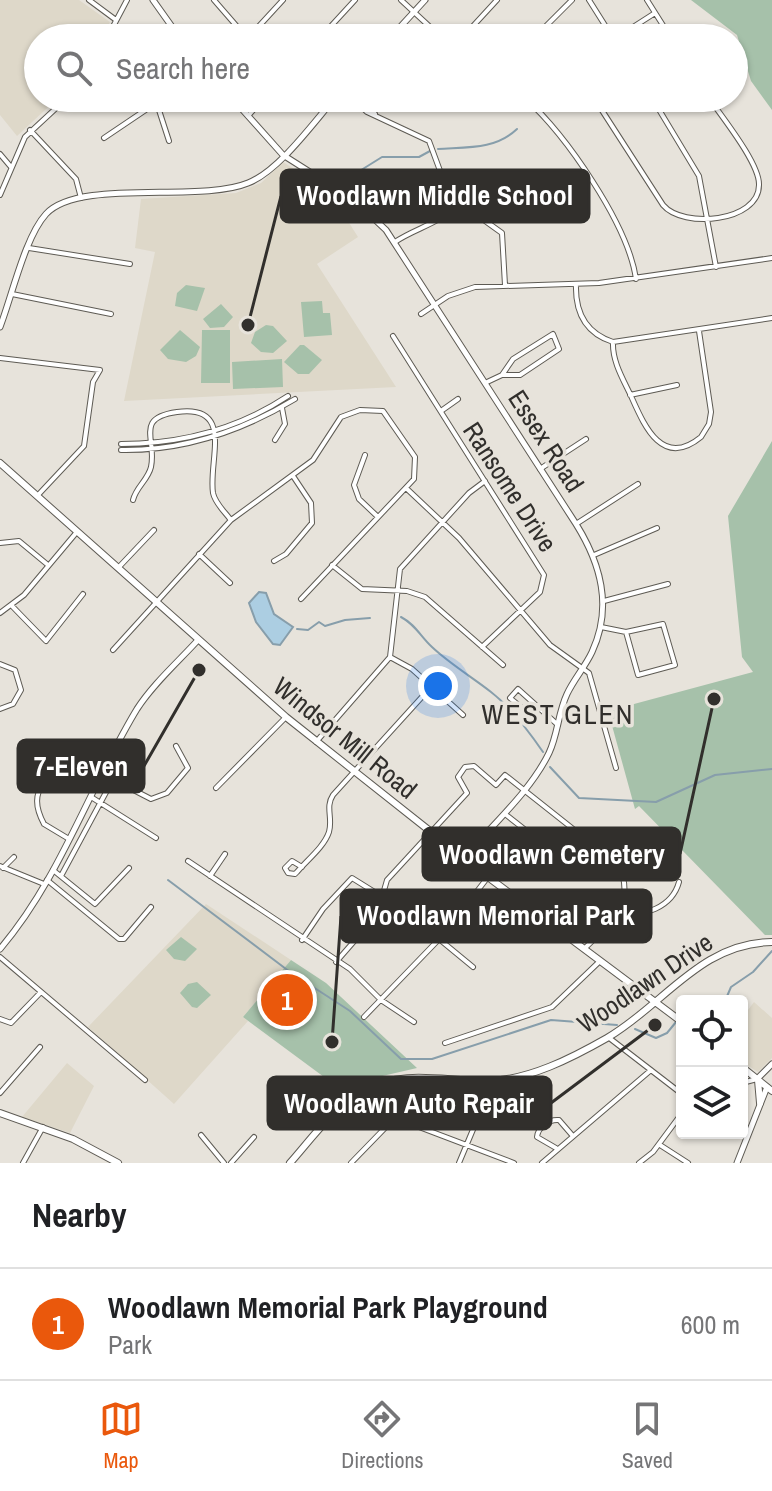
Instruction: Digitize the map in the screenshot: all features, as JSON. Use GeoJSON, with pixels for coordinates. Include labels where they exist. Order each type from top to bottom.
{"type":"FeatureCollection","features":[{"type":"Feature","properties":{"kind":"main road","name":"Windsor Mill Road"},"geometry":{"type":"LineString","coordinates":[[2,468],[316,742],[488,877],[676,1018]]}},
{"type":"Feature","properties":{"kind":"main road","name":"Woodlawn Drive"},"geometry":{"type":"LineString","coordinates":[[290,1163],[339,1109],[363,1091],[390,1080],[423,1075],[476,1081],[516,1077],[608,1037],[718,954],[738,947],[772,942]]}},
{"type":"Feature","properties":{"kind":"main road"},"geometry":{"type":"LineString","coordinates":[[748,1072],[769,1089]]}},
{"type":"Feature","properties":{"kind":"main road"},"geometry":{"type":"LineString","coordinates":[[757,1079],[760,1103]]}},
{"type":"Feature","properties":{"kind":"main road"},"geometry":{"type":"LineString","coordinates":[[0,1113],[43,1127],[118,1163]]}},
{"type":"Feature","properties":{"kind":"street"},"geometry":{"type":"LineString","coordinates":[[89,0],[116,20]]}},
{"type":"Feature","properties":{"kind":"street"},"geometry":{"type":"LineString","coordinates":[[114,24],[127,0]]}},
{"type":"Feature","properties":{"kind":"street"},"geometry":{"type":"LineString","coordinates":[[153,0],[170,24]]}},
{"type":"Feature","properties":{"kind":"street"},"geometry":{"type":"LineString","coordinates":[[261,24],[283,0]]}},
{"type":"Feature","properties":{"kind":"street"},"geometry":{"type":"LineString","coordinates":[[333,24],[355,0]]}},
{"type":"Feature","properties":{"kind":"street"},"geometry":{"type":"LineString","coordinates":[[401,0],[427,24]]}},
{"type":"Feature","properties":{"kind":"street"},"geometry":{"type":"LineString","coordinates":[[403,24],[425,0]]}},
{"type":"Feature","properties":{"kind":"street"},"geometry":{"type":"LineString","coordinates":[[475,24],[497,0]]}},
{"type":"Feature","properties":{"kind":"street"},"geometry":{"type":"LineString","coordinates":[[548,24],[572,0]]}},
{"type":"Feature","properties":{"kind":"street"},"geometry":{"type":"LineString","coordinates":[[589,0],[605,24]]}},
{"type":"Feature","properties":{"kind":"street"},"geometry":{"type":"LineString","coordinates":[[647,0],[662,24]]}},
{"type":"Feature","properties":{"kind":"street"},"geometry":{"type":"LineString","coordinates":[[216,1],[236,24]]}},
{"type":"Feature","properties":{"kind":"street"},"geometry":{"type":"LineString","coordinates":[[637,24],[655,13]]}},
{"type":"Feature","properties":{"kind":"street"},"geometry":{"type":"LineString","coordinates":[[0,195],[30,130],[51,112]]}},
{"type":"Feature","properties":{"kind":"street"},"geometry":{"type":"LineString","coordinates":[[104,138],[139,112]]}},
{"type":"Feature","properties":{"kind":"street"},"geometry":{"type":"LineString","coordinates":[[160,112],[169,141]]}},
{"type":"Feature","properties":{"kind":"street","name":"Essex Road"},"geometry":{"type":"LineString","coordinates":[[244,112],[283,155],[354,200],[395,242],[594,555],[604,601],[601,627],[583,668],[567,693],[549,754],[523,791],[464,858]]}},
{"type":"Feature","properties":{"kind":"street"},"geometry":{"type":"LineString","coordinates":[[248,116],[252,112]]}},
{"type":"Feature","properties":{"kind":"street"},"geometry":{"type":"LineString","coordinates":[[0,327],[45,214],[59,203],[81,198],[235,187],[258,178],[322,112]]}},
{"type":"Feature","properties":{"kind":"street"},"geometry":{"type":"LineString","coordinates":[[372,112],[429,141],[446,190],[458,203],[502,233],[505,285]]}},
{"type":"Feature","properties":{"kind":"street"},"geometry":{"type":"LineString","coordinates":[[539,112],[561,137],[622,231],[636,279]]}},
{"type":"Feature","properties":{"kind":"street"},"geometry":{"type":"LineString","coordinates":[[603,112],[667,211],[682,219],[745,210],[755,200],[759,184],[756,170],[718,112]]}},
{"type":"Feature","properties":{"kind":"street"},"geometry":{"type":"LineString","coordinates":[[661,112],[695,167],[709,217],[716,267]]}},
{"type":"Feature","properties":{"kind":"street"},"geometry":{"type":"LineString","coordinates":[[30,130],[46,143],[76,179],[81,198]]}},
{"type":"Feature","properties":{"kind":"street"},"geometry":{"type":"LineString","coordinates":[[0,154],[11,167]]}},
{"type":"Feature","properties":{"kind":"street"},"geometry":{"type":"LineString","coordinates":[[395,242],[419,226],[448,215],[458,203]]}},
{"type":"Feature","properties":{"kind":"street"},"geometry":{"type":"LineString","coordinates":[[29,248],[130,264]]}},
{"type":"Feature","properties":{"kind":"street"},"geometry":{"type":"LineString","coordinates":[[421,314],[466,289],[636,279],[772,258]]}},
{"type":"Feature","properties":{"kind":"street"},"geometry":{"type":"LineString","coordinates":[[576,284],[576,305],[582,320],[593,332],[613,342],[772,318]]}},
{"type":"Feature","properties":{"kind":"street"},"geometry":{"type":"LineString","coordinates":[[12,294],[111,314]]}},
{"type":"Feature","properties":{"kind":"street"},"geometry":{"type":"LineString","coordinates":[[613,342],[614,359],[646,430],[657,442],[676,448],[701,437],[709,424],[711,412],[699,331]]}},
{"type":"Feature","properties":{"kind":"street"},"geometry":{"type":"LineString","coordinates":[[485,383],[502,375],[520,375],[559,349],[553,334],[513,359],[502,375]]}},
{"type":"Feature","properties":{"kind":"street","name":"Ransome Drive"},"geometry":{"type":"LineString","coordinates":[[393,336],[544,575],[542,588],[482,647]]}},
{"type":"Feature","properties":{"kind":"street"},"geometry":{"type":"LineString","coordinates":[[0,358],[100,370],[93,382],[84,446],[37,497]]}},
{"type":"Feature","properties":{"kind":"street"},"geometry":{"type":"LineString","coordinates":[[630,395],[677,385]]}},
{"type":"Feature","properties":{"kind":"street"},"geometry":{"type":"LineString","coordinates":[[280,405],[288,396]]}},
{"type":"Feature","properties":{"kind":"street"},"geometry":{"type":"LineString","coordinates":[[121,447],[150,446],[213,434],[295,399]]}},
{"type":"Feature","properties":{"kind":"street"},"geometry":{"type":"LineString","coordinates":[[441,411],[458,399]]}},
{"type":"Feature","properties":{"kind":"street"},"geometry":{"type":"LineString","coordinates":[[275,440],[286,421],[280,405]]}},
{"type":"Feature","properties":{"kind":"street"},"geometry":{"type":"LineString","coordinates":[[113,650],[231,520],[293,476],[318,454],[341,417],[353,411],[374,409],[388,415],[415,457],[416,475],[301,599]]}},
{"type":"Feature","properties":{"kind":"street"},"geometry":{"type":"LineString","coordinates":[[133,500],[150,470],[150,424],[164,414],[200,411],[209,419],[213,434],[213,494],[231,520]]}},
{"type":"Feature","properties":{"kind":"street"},"geometry":{"type":"LineString","coordinates":[[540,469],[586,439]]}},
{"type":"Feature","properties":{"kind":"street"},"geometry":{"type":"LineString","coordinates":[[365,455],[354,485],[359,499],[378,517]]}},
{"type":"Feature","properties":{"kind":"street"},"geometry":{"type":"LineString","coordinates":[[274,561],[286,554],[312,523],[311,503],[293,476]]}},
{"type":"Feature","properties":{"kind":"street"},"geometry":{"type":"LineString","coordinates":[[316,742],[390,657],[400,569],[442,522],[485,481]]}},
{"type":"Feature","properties":{"kind":"street"},"geometry":{"type":"LineString","coordinates":[[576,524],[638,484]]}},
{"type":"Feature","properties":{"kind":"street"},"geometry":{"type":"LineString","coordinates":[[406,488],[442,522],[550,645],[592,678],[616,768]]}},
{"type":"Feature","properties":{"kind":"street"},"geometry":{"type":"LineString","coordinates":[[594,555],[657,528]]}},
{"type":"Feature","properties":{"kind":"street"},"geometry":{"type":"LineString","coordinates":[[118,568],[154,530]]}},
{"type":"Feature","properties":{"kind":"street"},"geometry":{"type":"LineString","coordinates":[[0,613],[12,606],[76,533]]}},
{"type":"Feature","properties":{"kind":"street"},"geometry":{"type":"LineString","coordinates":[[0,543],[19,541],[48,565]]}},
{"type":"Feature","properties":{"kind":"street"},"geometry":{"type":"LineString","coordinates":[[199,554],[230,583]]}},
{"type":"Feature","properties":{"kind":"street"},"geometry":{"type":"LineString","coordinates":[[332,565],[362,589],[396,590],[425,597],[503,665]]}},
{"type":"Feature","properties":{"kind":"street"},"geometry":{"type":"LineString","coordinates":[[604,601],[668,584]]}},
{"type":"Feature","properties":{"kind":"street"},"geometry":{"type":"LineString","coordinates":[[12,606],[46,641],[83,594]]}},
{"type":"Feature","properties":{"kind":"street"},"geometry":{"type":"LineString","coordinates":[[601,627],[626,632],[663,624],[675,665],[638,675],[626,632]]}},
{"type":"Feature","properties":{"kind":"street"},"geometry":{"type":"LineString","coordinates":[[0,949],[53,870],[138,707],[198,640]]}},
{"type":"Feature","properties":{"kind":"street"},"geometry":{"type":"LineString","coordinates":[[390,657],[404,663],[463,715]]}},
{"type":"Feature","properties":{"kind":"street"},"geometry":{"type":"LineString","coordinates":[[0,664],[15,670],[21,690],[13,704],[0,709]]}},
{"type":"Feature","properties":{"kind":"street"},"geometry":{"type":"LineString","coordinates":[[302,867],[327,836],[330,799],[431,687]]}},
{"type":"Feature","properties":{"kind":"street"},"geometry":{"type":"LineString","coordinates":[[521,707],[510,698],[518,689],[558,725]]}},
{"type":"Feature","properties":{"kind":"street"},"geometry":{"type":"LineString","coordinates":[[216,788],[286,717]]}},
{"type":"Feature","properties":{"kind":"street"},"geometry":{"type":"LineString","coordinates":[[61,876],[113,782],[147,798],[163,796],[188,768],[176,746]]}},
{"type":"Feature","properties":{"kind":"street"},"geometry":{"type":"LineString","coordinates":[[67,757],[37,791],[35,799],[44,824],[69,839]]}},
{"type":"Feature","properties":{"kind":"street"},"geometry":{"type":"LineString","coordinates":[[336,962],[377,915],[387,880],[467,793],[459,774],[465,767],[474,766],[496,785],[505,775],[577,832]]}},
{"type":"Feature","properties":{"kind":"street"},"geometry":{"type":"LineString","coordinates":[[91,797],[156,838]]}},
{"type":"Feature","properties":{"kind":"street"},"geometry":{"type":"LineString","coordinates":[[503,813],[542,843],[550,855]]}},
{"type":"Feature","properties":{"kind":"street"},"geometry":{"type":"LineString","coordinates":[[618,859],[644,832]]}},
{"type":"Feature","properties":{"kind":"street"},"geometry":{"type":"LineString","coordinates":[[584,949],[619,915],[626,891],[618,859],[609,840]]}},
{"type":"Feature","properties":{"kind":"street"},"geometry":{"type":"LineString","coordinates":[[210,876],[225,854]]}},
{"type":"Feature","properties":{"kind":"street"},"geometry":{"type":"LineString","coordinates":[[2,867],[14,857]]}},
{"type":"Feature","properties":{"kind":"street"},"geometry":{"type":"LineString","coordinates":[[188,861],[302,940],[350,969],[381,1000],[414,1022]]}},
{"type":"Feature","properties":{"kind":"street"},"geometry":{"type":"LineString","coordinates":[[2,867],[46,882],[119,939],[124,939],[151,907]]}},
{"type":"Feature","properties":{"kind":"street"},"geometry":{"type":"LineString","coordinates":[[53,870],[95,904],[129,868]]}},
{"type":"Feature","properties":{"kind":"street"},"geometry":{"type":"LineString","coordinates":[[364,1017],[439,939],[488,877]]}},
{"type":"Feature","properties":{"kind":"street"},"geometry":{"type":"LineString","coordinates":[[302,940],[323,909],[352,878],[381,896]]}},
{"type":"Feature","properties":{"kind":"street"},"geometry":{"type":"LineString","coordinates":[[619,915],[657,909],[668,901],[679,882]]}},
{"type":"Feature","properties":{"kind":"street"},"geometry":{"type":"LineString","coordinates":[[439,939],[473,967]]}},
{"type":"Feature","properties":{"kind":"street"},"geometry":{"type":"LineString","coordinates":[[0,957],[145,1080]]}},
{"type":"Feature","properties":{"kind":"street"},"geometry":{"type":"LineString","coordinates":[[445,1043],[552,1007],[600,961]]}},
{"type":"Feature","properties":{"kind":"street"},"geometry":{"type":"LineString","coordinates":[[0,1019],[11,1023],[41,992]]}},
{"type":"Feature","properties":{"kind":"street"},"geometry":{"type":"LineString","coordinates":[[608,1037],[676,1089]]}},
{"type":"Feature","properties":{"kind":"street"},"geometry":{"type":"LineString","coordinates":[[0,1093],[40,1047]]}},
{"type":"Feature","properties":{"kind":"street"},"geometry":{"type":"LineString","coordinates":[[748,1081],[757,1079],[772,1064]]}},
{"type":"Feature","properties":{"kind":"street"},"geometry":{"type":"LineString","coordinates":[[542,1163],[651,1070]]}},
{"type":"Feature","properties":{"kind":"street"},"geometry":{"type":"LineString","coordinates":[[352,1163],[418,1094],[423,1075]]}},
{"type":"Feature","properties":{"kind":"street"},"geometry":{"type":"LineString","coordinates":[[737,1163],[760,1103],[769,1089]]}},
{"type":"Feature","properties":{"kind":"street"},"geometry":{"type":"LineString","coordinates":[[363,1091],[395,1118],[514,1163]]}},
{"type":"Feature","properties":{"kind":"street"},"geometry":{"type":"LineString","coordinates":[[459,1163],[477,1120]]}},
{"type":"Feature","properties":{"kind":"street"},"geometry":{"type":"LineString","coordinates":[[556,1148],[537,1137],[538,1131],[550,1121],[559,1120],[572,1135]]}},
{"type":"Feature","properties":{"kind":"street"},"geometry":{"type":"LineString","coordinates":[[639,1163],[659,1144],[676,1121]]}},
{"type":"Feature","properties":{"kind":"street"},"geometry":{"type":"LineString","coordinates":[[23,1163],[43,1127]]}},
{"type":"Feature","properties":{"kind":"street"},"geometry":{"type":"LineString","coordinates":[[201,1135],[224,1163]]}},
{"type":"Feature","properties":{"kind":"street"},"geometry":{"type":"LineString","coordinates":[[231,1163],[254,1137]]}},
{"type":"Feature","properties":{"kind":"street"},"geometry":{"type":"LineString","coordinates":[[659,1144],[688,1163]]}},
{"type":"Feature","properties":{"kind":"shaded area"},"geometry":{"type":"Polygon","coordinates":[[[0,0],[79,0],[110,22],[24,24],[24,112],[43,112],[17,136],[0,115],[0,0]]]}},
{"type":"Feature","properties":{"kind":"shaded area"},"geometry":{"type":"Polygon","coordinates":[[[283,162],[329,191],[358,237],[317,264],[396,387],[124,401],[155,252],[135,248],[141,199],[236,193],[261,183],[283,162]]]}},
{"type":"Feature","properties":{"kind":"shaded area"},"geometry":{"type":"Polygon","coordinates":[[[206,904],[291,960],[243,1017],[248,1021],[174,1104],[88,1027],[206,904]]]}},
{"type":"Feature","properties":{"kind":"shaded area"},"geometry":{"type":"Polygon","coordinates":[[[754,1002],[772,1018],[772,1058],[758,1072],[748,1066],[748,1010],[754,1002]]]}},
{"type":"Feature","properties":{"kind":"shaded area"},"geometry":{"type":"Polygon","coordinates":[[[67,1063],[94,1086],[70,1133],[22,1117],[67,1063]]]}},
{"type":"Feature","properties":{"kind":"green space"},"geometry":{"type":"Polygon","coordinates":[[[691,0],[772,0],[772,110],[751,81],[748,71],[748,24],[723,24],[691,0]]]}},
{"type":"Feature","properties":{"kind":"green space"},"geometry":{"type":"Polygon","coordinates":[[[186,285],[205,288],[197,311],[175,306],[177,293],[186,285]]]}},
{"type":"Feature","properties":{"kind":"green space"},"geometry":{"type":"Polygon","coordinates":[[[322,301],[323,313],[330,313],[332,335],[304,337],[301,302],[322,301]]]}},
{"type":"Feature","properties":{"kind":"green space"},"geometry":{"type":"Polygon","coordinates":[[[221,304],[233,317],[224,327],[210,328],[203,319],[221,304]]]}},
{"type":"Feature","properties":{"kind":"green space"},"geometry":{"type":"Polygon","coordinates":[[[266,325],[273,326],[287,341],[273,353],[261,352],[251,343],[255,332],[266,325]]]}},
{"type":"Feature","properties":{"kind":"green space"},"geometry":{"type":"Polygon","coordinates":[[[180,330],[200,347],[196,356],[186,362],[168,359],[160,350],[180,330]]]}},
{"type":"Feature","properties":{"kind":"green space"},"geometry":{"type":"Polygon","coordinates":[[[202,330],[230,330],[230,383],[201,383],[202,330]]]}},
{"type":"Feature","properties":{"kind":"green space"},"geometry":{"type":"Polygon","coordinates":[[[300,345],[322,360],[309,374],[298,374],[284,362],[300,345]]]}},
{"type":"Feature","properties":{"kind":"green space"},"geometry":{"type":"Polygon","coordinates":[[[282,359],[283,387],[233,389],[232,362],[282,359]]]}},
{"type":"Feature","properties":{"kind":"green space"},"geometry":{"type":"Polygon","coordinates":[[[772,441],[772,935],[765,935],[639,806],[635,809],[608,711],[753,672],[742,657],[728,516],[772,441]]]}},
{"type":"Feature","properties":{"kind":"green space"},"geometry":{"type":"Polygon","coordinates":[[[181,937],[197,949],[185,961],[174,959],[166,950],[181,937]]]}},
{"type":"Feature","properties":{"kind":"green space"},"geometry":{"type":"Polygon","coordinates":[[[291,960],[326,983],[417,1068],[378,1077],[347,1094],[243,1017],[291,960]]]}},
{"type":"Feature","properties":{"kind":"green space"},"geometry":{"type":"Polygon","coordinates":[[[197,982],[211,995],[197,1008],[192,1007],[180,993],[188,984],[197,982]]]}},
{"type":"Feature","properties":{"kind":"water"},"geometry":{"type":"Polygon","coordinates":[[[259,592],[266,593],[274,614],[293,627],[280,645],[273,644],[256,622],[249,603],[259,592]]]}},
{"type":"Feature","properties":{"kind":"waterway"},"geometry":{"type":"LineString","coordinates":[[438,149],[490,144],[517,129]]}},
{"type":"Feature","properties":{"kind":"waterway"},"geometry":{"type":"LineString","coordinates":[[342,182],[382,157],[419,157],[430,151]]}},
{"type":"Feature","properties":{"kind":"waterway"},"geometry":{"type":"LineString","coordinates":[[401,617],[439,653],[498,698],[543,752]]}},
{"type":"Feature","properties":{"kind":"waterway"},"geometry":{"type":"LineString","coordinates":[[297,629],[308,630],[319,622],[325,626],[345,620],[370,618]]}},
{"type":"Feature","properties":{"kind":"waterway"},"geometry":{"type":"LineString","coordinates":[[550,767],[579,798],[656,802],[715,775],[772,769]]}},
{"type":"Feature","properties":{"kind":"waterway"},"geometry":{"type":"LineString","coordinates":[[168,880],[290,972],[350,1011],[401,1059],[432,1059],[551,1020],[617,1025]]}},
{"type":"Feature","properties":{"kind":"waterway"},"geometry":{"type":"LineString","coordinates":[[728,995],[731,987],[753,972],[772,951]]}},
{"type":"Feature","properties":{"kind":"waterway"},"geometry":{"type":"LineString","coordinates":[[635,1029],[656,1038],[667,1033],[676,1022]]}},
{"type":"Feature","properties":{"kind":"place","name":"Woodlawn Middle School"},"geometry":{"type":"Point","coordinates":[248,325]}},
{"type":"Feature","properties":{"kind":"place","name":"7-Eleven"},"geometry":{"type":"Point","coordinates":[199,670]}},
{"type":"Feature","properties":{"kind":"place","name":"Woodlawn Cemetery"},"geometry":{"type":"Point","coordinates":[714,699]}},
{"type":"Feature","properties":{"kind":"place","name":"Woodlawn Memorial Park Playground"},"geometry":{"type":"Point","coordinates":[287,1000]}},
{"type":"Feature","properties":{"kind":"place","name":"Woodlawn Auto Repair"},"geometry":{"type":"Point","coordinates":[655,1025]}},
{"type":"Feature","properties":{"kind":"place","name":"Woodlawn Memorial Park"},"geometry":{"type":"Point","coordinates":[332,1042]}},
{"type":"Feature","properties":{"kind":"district","name":"WEST GLEN"},"geometry":{"type":"Point","coordinates":[558,714]}}]}
